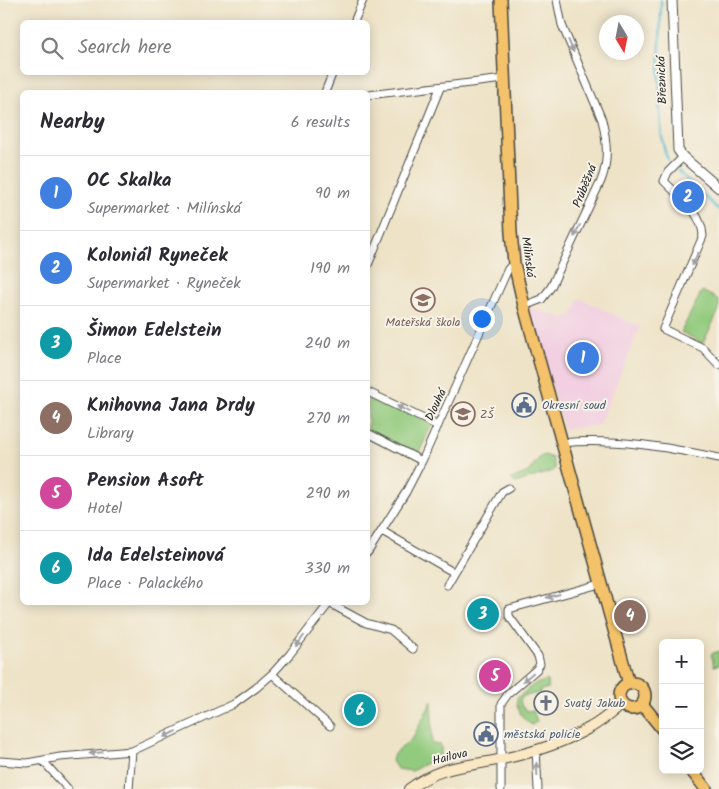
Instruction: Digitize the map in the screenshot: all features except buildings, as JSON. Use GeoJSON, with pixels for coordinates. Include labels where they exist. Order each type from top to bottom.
{"type":"FeatureCollection","features":[{"type":"Feature","properties":{"kind":"main road","name":"Milínská"},"geometry":{"type":"LineString","coordinates":[[501,0],[514,263],[561,443],[629,684]]}},
{"type":"Feature","properties":{"kind":"main road"},"geometry":{"type":"LineString","coordinates":[[642,704],[632,709],[622,704],[620,692],[629,684],[638,685],[643,691],[642,704],[662,729]]}},
{"type":"Feature","properties":{"kind":"main road","name":"Hailova"},"geometry":{"type":"LineString","coordinates":[[409,789],[432,774],[444,769],[501,763],[588,729],[622,704]]}},
{"type":"Feature","properties":{"kind":"main road"},"geometry":{"type":"LineString","coordinates":[[694,774],[706,789]]}},
{"type":"Feature","properties":{"kind":"street"},"geometry":{"type":"LineString","coordinates":[[355,20],[363,0]]}},
{"type":"Feature","properties":{"kind":"street","name":"Průběžná"},"geometry":{"type":"LineString","coordinates":[[524,306],[542,299],[551,287],[601,181],[606,163],[605,136],[602,120],[562,26],[558,0]]}},
{"type":"Feature","properties":{"kind":"street","name":"Březnická"},"geometry":{"type":"LineString","coordinates":[[672,0],[676,141],[678,150],[683,157]]}},
{"type":"Feature","properties":{"kind":"street"},"geometry":{"type":"LineString","coordinates":[[326,90],[332,75]]}},
{"type":"Feature","properties":{"kind":"street"},"geometry":{"type":"LineString","coordinates":[[370,95],[504,80]]}},
{"type":"Feature","properties":{"kind":"street"},"geometry":{"type":"LineString","coordinates":[[370,260],[440,88]]}},
{"type":"Feature","properties":{"kind":"street"},"geometry":{"type":"LineString","coordinates":[[719,188],[683,157],[668,172],[664,181],[696,213],[703,227],[703,236],[663,329],[702,348],[719,365]]}},
{"type":"Feature","properties":{"kind":"street"},"geometry":{"type":"LineString","coordinates":[[370,240],[376,243]]}},
{"type":"Feature","properties":{"kind":"street","name":"Dlouhá"},"geometry":{"type":"LineString","coordinates":[[370,549],[422,461],[508,270],[514,263]]}},
{"type":"Feature","properties":{"kind":"street"},"geometry":{"type":"LineString","coordinates":[[370,393],[438,426]]}},
{"type":"Feature","properties":{"kind":"street"},"geometry":{"type":"LineString","coordinates":[[370,434],[422,461]]}},
{"type":"Feature","properties":{"kind":"street"},"geometry":{"type":"LineString","coordinates":[[561,443],[583,441],[650,445],[719,458]]}},
{"type":"Feature","properties":{"kind":"street"},"geometry":{"type":"LineString","coordinates":[[447,585],[502,492],[509,488]]}},
{"type":"Feature","properties":{"kind":"street"},"geometry":{"type":"LineString","coordinates":[[382,531],[453,572]]}},
{"type":"Feature","properties":{"kind":"street"},"geometry":{"type":"LineString","coordinates":[[501,789],[500,708],[508,694],[537,669],[540,664],[538,656],[509,616],[509,609],[600,584]]}},
{"type":"Feature","properties":{"kind":"street"},"geometry":{"type":"LineString","coordinates":[[0,761],[43,761],[60,757],[132,751],[234,704],[272,674],[328,605]]}},
{"type":"Feature","properties":{"kind":"street"},"geometry":{"type":"LineString","coordinates":[[334,605],[366,623],[391,630],[413,649]]}},
{"type":"Feature","properties":{"kind":"street"},"geometry":{"type":"LineString","coordinates":[[272,674],[330,726]]}},
{"type":"Feature","properties":{"kind":"street"},"geometry":{"type":"LineString","coordinates":[[536,749],[538,789]]}},
{"type":"Feature","properties":{"kind":"street"},"geometry":{"type":"LineString","coordinates":[[129,789],[132,751]]}},
{"type":"Feature","properties":{"kind":"street"},"geometry":{"type":"LineString","coordinates":[[43,761],[68,789]]}},
{"type":"Feature","properties":{"kind":"shaded area"},"geometry":{"type":"Polygon","coordinates":[[[579,298],[640,327],[599,425],[564,429],[529,307],[564,318],[573,314],[579,298]]]}},
{"type":"Feature","properties":{"kind":"green space"},"geometry":{"type":"Polygon","coordinates":[[[702,291],[719,300],[719,310],[703,343],[681,332],[702,291]]]}},
{"type":"Feature","properties":{"kind":"green space"},"geometry":{"type":"Polygon","coordinates":[[[370,394],[432,424],[417,457],[370,432],[370,394]]]}},
{"type":"Feature","properties":{"kind":"green space"},"geometry":{"type":"Polygon","coordinates":[[[545,455],[552,458],[555,469],[553,471],[515,483],[511,479],[528,472],[540,457],[545,455]]]}},
{"type":"Feature","properties":{"kind":"green space"},"geometry":{"type":"Polygon","coordinates":[[[719,651],[719,665],[714,666],[711,654],[719,651]]]}},
{"type":"Feature","properties":{"kind":"green space"},"geometry":{"type":"Polygon","coordinates":[[[547,680],[549,688],[540,690],[540,693],[524,696],[520,700],[522,707],[527,711],[533,710],[537,721],[532,725],[520,713],[517,706],[517,698],[533,685],[547,680]]]}},
{"type":"Feature","properties":{"kind":"green space"},"geometry":{"type":"Polygon","coordinates":[[[432,701],[432,744],[441,745],[441,755],[412,771],[397,769],[392,761],[394,754],[412,739],[432,701]]]}},
{"type":"Feature","properties":{"kind":"waterway"},"geometry":{"type":"LineString","coordinates":[[661,0],[660,106],[661,128],[668,160]]}},
{"type":"Feature","properties":{"kind":"waterway"},"geometry":{"type":"LineString","coordinates":[[678,171],[719,210]]}},
{"type":"Feature","properties":{"kind":"place","name":"Koloniál Ryneček"},"geometry":{"type":"Point","coordinates":[688,197]}},
{"type":"Feature","properties":{"kind":"place","name":"Mateřská škola"},"geometry":{"type":"Point","coordinates":[423,300]}},
{"type":"Feature","properties":{"kind":"place","name":"OC Skalka"},"geometry":{"type":"Point","coordinates":[583,358]}},
{"type":"Feature","properties":{"kind":"place","name":"Okresní soud"},"geometry":{"type":"Point","coordinates":[524,405]}},
{"type":"Feature","properties":{"kind":"place","name":"ZŠ"},"geometry":{"type":"Point","coordinates":[463,414]}},
{"type":"Feature","properties":{"kind":"place","name":"Šimon Edelstein"},"geometry":{"type":"Point","coordinates":[483,614]}},
{"type":"Feature","properties":{"kind":"place","name":"Knihovna Jana Drdy"},"geometry":{"type":"Point","coordinates":[630,616]}},
{"type":"Feature","properties":{"kind":"place","name":"Pension Asoft"},"geometry":{"type":"Point","coordinates":[495,676]}},
{"type":"Feature","properties":{"kind":"place","name":"Svatý Jakub"},"geometry":{"type":"Point","coordinates":[546,703]}},
{"type":"Feature","properties":{"kind":"place","name":"Ida Edelsteinová"},"geometry":{"type":"Point","coordinates":[360,710]}},
{"type":"Feature","properties":{"kind":"place","name":"městská policie"},"geometry":{"type":"Point","coordinates":[486,734]}}]}
